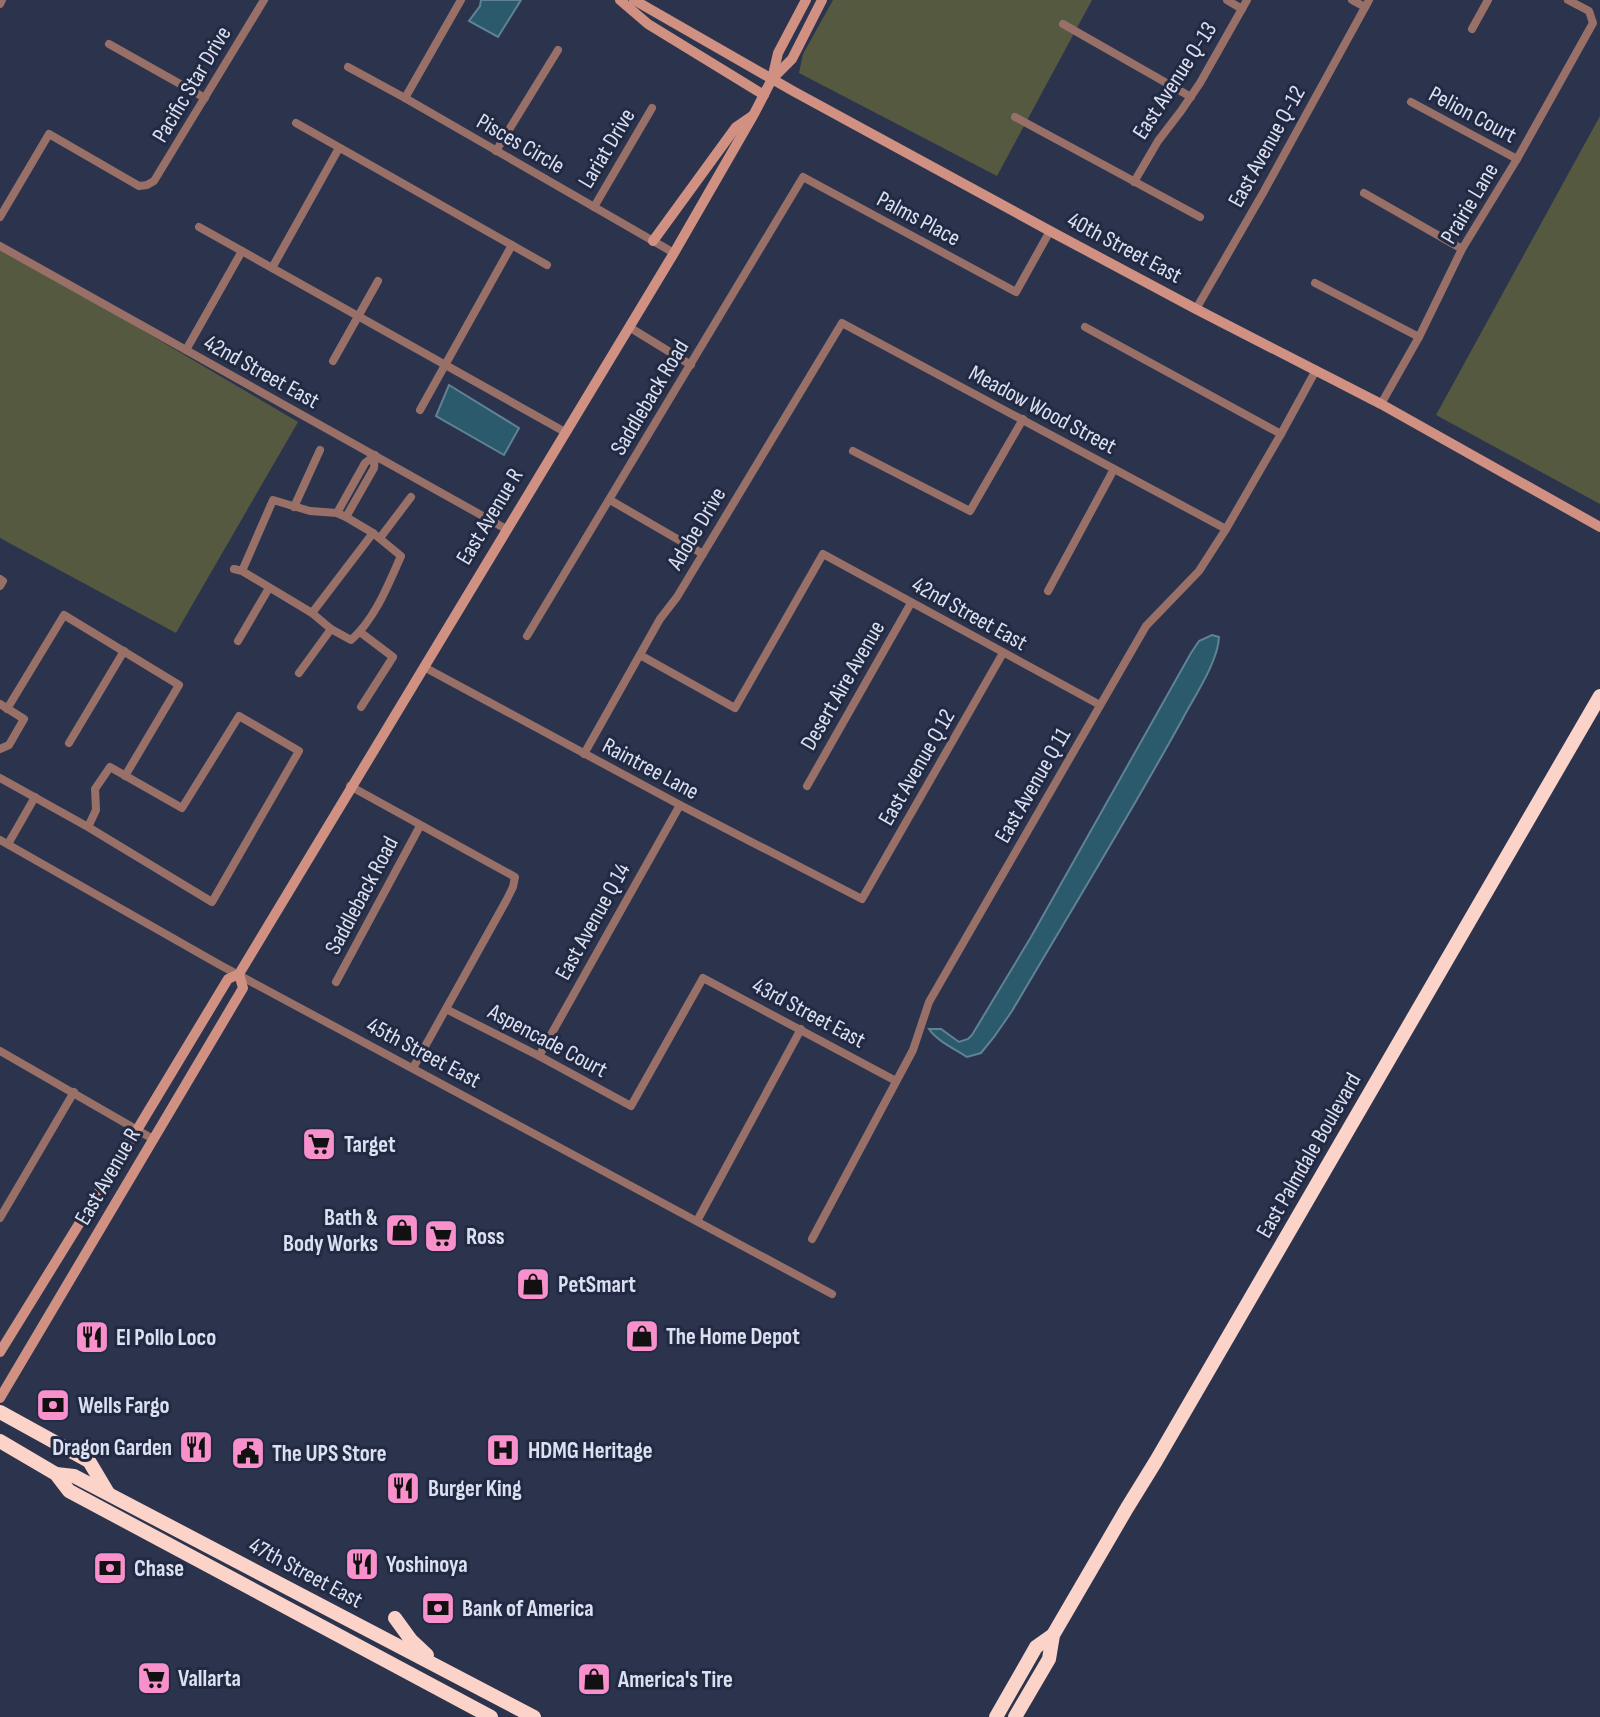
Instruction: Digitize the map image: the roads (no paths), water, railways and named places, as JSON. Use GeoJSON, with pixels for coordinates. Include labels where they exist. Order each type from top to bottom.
{"type":"FeatureCollection","features":[{"type":"Feature","properties":{"kind":"highway","name":"East Palmdale Boulevard"},"geometry":{"type":"LineString","coordinates":[[1015,1717],[1049,1659],[1053,1635],[1600,696]]}},
{"type":"Feature","properties":{"kind":"highway"},"geometry":{"type":"LineString","coordinates":[[0,1412],[89,1461],[107,1493]]}},
{"type":"Feature","properties":{"kind":"highway","name":"47th Street East"},"geometry":{"type":"LineString","coordinates":[[0,1441],[56,1474],[69,1491],[491,1717]]}},
{"type":"Feature","properties":{"kind":"highway","name":"47th Street East"},"geometry":{"type":"LineString","coordinates":[[56,1474],[74,1476],[534,1717]]}},
{"type":"Feature","properties":{"kind":"highway"},"geometry":{"type":"LineString","coordinates":[[171,1546],[191,1546],[311,1608],[328,1609]]}},
{"type":"Feature","properties":{"kind":"highway"},"geometry":{"type":"LineString","coordinates":[[395,1618],[411,1640],[426,1654],[499,1692],[508,1704]]}},
{"type":"Feature","properties":{"kind":"highway","name":"East Palmdale Boulevard"},"geometry":{"type":"LineString","coordinates":[[996,1717],[1036,1647],[1053,1635]]}},
{"type":"Feature","properties":{"kind":"main road"},"geometry":{"type":"LineString","coordinates":[[620,0],[648,24],[764,95]]}},
{"type":"Feature","properties":{"kind":"main road","name":"40th Street East"},"geometry":{"type":"LineString","coordinates":[[634,0],[1050,231],[1381,404],[1600,527]]}},
{"type":"Feature","properties":{"kind":"main road"},"geometry":{"type":"LineString","coordinates":[[654,0],[661,15]]}},
{"type":"Feature","properties":{"kind":"main road","name":"East Avenue R"},"geometry":{"type":"LineString","coordinates":[[0,1352],[228,979],[239,974],[674,253],[764,95],[772,79],[778,53],[806,0]]}},
{"type":"Feature","properties":{"kind":"main road","name":"East Avenue R"},"geometry":{"type":"LineString","coordinates":[[772,79],[792,59],[822,0]]}},
{"type":"Feature","properties":{"kind":"main road"},"geometry":{"type":"LineString","coordinates":[[653,241],[736,127],[754,114]]}},
{"type":"Feature","properties":{"kind":"main road","name":"East Avenue R"},"geometry":{"type":"LineString","coordinates":[[0,1398],[243,988],[239,974]]}},
{"type":"Feature","properties":{"kind":"main road"},"geometry":{"type":"LineString","coordinates":[[0,1337],[18,1323]]}},
{"type":"Feature","properties":{"kind":"street"},"geometry":{"type":"LineString","coordinates":[[405,98],[461,0]]}},
{"type":"Feature","properties":{"kind":"street"},"geometry":{"type":"LineString","coordinates":[[1227,0],[1242,9]]}},
{"type":"Feature","properties":{"kind":"street","name":"East Avenue Q-13"},"geometry":{"type":"LineString","coordinates":[[1134,182],[1158,141],[1191,97],[1247,0]]}},
{"type":"Feature","properties":{"kind":"street"},"geometry":{"type":"LineString","coordinates":[[1352,0],[1367,4]]}},
{"type":"Feature","properties":{"kind":"street"},"geometry":{"type":"LineString","coordinates":[[1472,29],[1488,0]]}},
{"type":"Feature","properties":{"kind":"street","name":"Prairie Lane"},"geometry":{"type":"LineString","coordinates":[[1381,404],[1419,337],[1462,249],[1517,159],[1593,23],[1589,11],[1568,0]]}},
{"type":"Feature","properties":{"kind":"street","name":"Pacific Star Drive"},"geometry":{"type":"LineString","coordinates":[[0,217],[49,134],[139,186],[154,181],[260,2]]}},
{"type":"Feature","properties":{"kind":"street","name":"East Avenue Q-12"},"geometry":{"type":"LineString","coordinates":[[1196,309],[1367,4]]}},
{"type":"Feature","properties":{"kind":"street"},"geometry":{"type":"LineString","coordinates":[[1063,24],[1191,97]]}},
{"type":"Feature","properties":{"kind":"street"},"geometry":{"type":"LineString","coordinates":[[109,44],[205,97]]}},
{"type":"Feature","properties":{"kind":"street"},"geometry":{"type":"LineString","coordinates":[[496,151],[558,50]]}},
{"type":"Feature","properties":{"kind":"street","name":"Pisces Circle"},"geometry":{"type":"LineString","coordinates":[[348,68],[674,253]]}},
{"type":"Feature","properties":{"kind":"street","name":"Pelion Court"},"geometry":{"type":"LineString","coordinates":[[1411,102],[1517,159]]}},
{"type":"Feature","properties":{"kind":"street","name":"Lariat Drive"},"geometry":{"type":"LineString","coordinates":[[594,207],[652,108]]}},
{"type":"Feature","properties":{"kind":"street"},"geometry":{"type":"LineString","coordinates":[[1015,117],[1199,217]]}},
{"type":"Feature","properties":{"kind":"street"},"geometry":{"type":"LineString","coordinates":[[296,123],[547,265]]}},
{"type":"Feature","properties":{"kind":"street"},"geometry":{"type":"LineString","coordinates":[[272,268],[340,148]]}},
{"type":"Feature","properties":{"kind":"street","name":"Palms Place"},"geometry":{"type":"LineString","coordinates":[[803,177],[1016,292],[1050,231]]}},
{"type":"Feature","properties":{"kind":"street","name":"Saddleback Road"},"geometry":{"type":"LineString","coordinates":[[527,636],[803,177]]}},
{"type":"Feature","properties":{"kind":"street"},"geometry":{"type":"LineString","coordinates":[[1364,193],[1462,249]]}},
{"type":"Feature","properties":{"kind":"street"},"geometry":{"type":"LineString","coordinates":[[199,227],[565,432]]}},
{"type":"Feature","properties":{"kind":"street"},"geometry":{"type":"LineString","coordinates":[[420,410],[512,245]]}},
{"type":"Feature","properties":{"kind":"street","name":"42nd Street East"},"geometry":{"type":"LineString","coordinates":[[0,246],[506,529]]}},
{"type":"Feature","properties":{"kind":"street"},"geometry":{"type":"LineString","coordinates":[[186,350],[242,251]]}},
{"type":"Feature","properties":{"kind":"street"},"geometry":{"type":"LineString","coordinates":[[333,361],[378,281]]}},
{"type":"Feature","properties":{"kind":"street"},"geometry":{"type":"LineString","coordinates":[[1315,283],[1419,337]]}},
{"type":"Feature","properties":{"kind":"street","name":"Meadow Wood Street"},"geometry":{"type":"LineString","coordinates":[[842,323],[1226,529]]}},
{"type":"Feature","properties":{"kind":"street","name":"Adobe Drive"},"geometry":{"type":"LineString","coordinates":[[584,754],[660,620],[677,597],[842,323]]}},
{"type":"Feature","properties":{"kind":"street"},"geometry":{"type":"LineString","coordinates":[[629,327],[691,365]]}},
{"type":"Feature","properties":{"kind":"street"},"geometry":{"type":"LineString","coordinates":[[1085,327],[1281,434]]}},
{"type":"Feature","properties":{"kind":"street","name":"East Avenue Q 11"},"geometry":{"type":"LineString","coordinates":[[812,1239],[913,1050],[929,1002],[1100,705],[1146,626],[1199,571],[1226,529],[1316,370]]}},
{"type":"Feature","properties":{"kind":"street"},"geometry":{"type":"LineString","coordinates":[[853,451],[970,511],[1023,419]]}},
{"type":"Feature","properties":{"kind":"street"},"geometry":{"type":"LineString","coordinates":[[294,507],[320,450]]}},
{"type":"Feature","properties":{"kind":"street"},"geometry":{"type":"LineString","coordinates":[[337,513],[365,463],[375,455]]}},
{"type":"Feature","properties":{"kind":"street"},"geometry":{"type":"LineString","coordinates":[[346,517],[374,468],[375,455]]}},
{"type":"Feature","properties":{"kind":"street"},"geometry":{"type":"LineString","coordinates":[[1048,591],[1114,468]]}},
{"type":"Feature","properties":{"kind":"street"},"geometry":{"type":"LineString","coordinates":[[312,613],[411,497]]}},
{"type":"Feature","properties":{"kind":"street"},"geometry":{"type":"LineString","coordinates":[[273,500],[310,511],[337,513],[376,535],[401,556],[384,595],[360,632],[351,640],[331,629],[312,613],[238,570],[273,500]]}},
{"type":"Feature","properties":{"kind":"street"},"geometry":{"type":"LineString","coordinates":[[610,500],[703,554]]}},
{"type":"Feature","properties":{"kind":"street","name":"42nd Street East"},"geometry":{"type":"LineString","coordinates":[[640,655],[735,708],[823,554],[1100,705]]}},
{"type":"Feature","properties":{"kind":"street"},"geometry":{"type":"LineString","coordinates":[[0,579],[3,580],[0,586]]}},
{"type":"Feature","properties":{"kind":"street"},"geometry":{"type":"LineString","coordinates":[[238,641],[269,588]]}},
{"type":"Feature","properties":{"kind":"street","name":"Desert Aire Avenue"},"geometry":{"type":"LineString","coordinates":[[807,786],[911,603]]}},
{"type":"Feature","properties":{"kind":"street"},"geometry":{"type":"LineString","coordinates":[[0,749],[9,745],[24,719],[4,707],[64,615],[179,685],[125,776]]}},
{"type":"Feature","properties":{"kind":"street"},"geometry":{"type":"LineString","coordinates":[[299,673],[331,629]]}},
{"type":"Feature","properties":{"kind":"street"},"geometry":{"type":"LineString","coordinates":[[360,632],[393,657],[361,707]]}},
{"type":"Feature","properties":{"kind":"street"},"geometry":{"type":"LineString","coordinates":[[69,743],[124,650]]}},
{"type":"Feature","properties":{"kind":"street","name":"East Avenue Q 12"},"geometry":{"type":"LineString","coordinates":[[862,899],[1003,653]]}},
{"type":"Feature","properties":{"kind":"street","name":"Raintree Lane"},"geometry":{"type":"LineString","coordinates":[[424,667],[680,805],[862,899]]}},
{"type":"Feature","properties":{"kind":"street"},"geometry":{"type":"LineString","coordinates":[[0,778],[212,901],[299,751],[239,716],[182,808],[110,768],[95,789],[96,810],[88,827]]}},
{"type":"Feature","properties":{"kind":"street"},"geometry":{"type":"LineString","coordinates":[[351,786],[515,877],[506,901],[413,1068]]}},
{"type":"Feature","properties":{"kind":"street"},"geometry":{"type":"LineString","coordinates":[[4,842],[35,797]]}},
{"type":"Feature","properties":{"kind":"street","name":"East Avenue Q 14"},"geometry":{"type":"LineString","coordinates":[[539,1056],[680,805]]}},
{"type":"Feature","properties":{"kind":"street","name":"Saddleback Road"},"geometry":{"type":"LineString","coordinates":[[336,982],[420,826]]}},
{"type":"Feature","properties":{"kind":"street","name":"45th Street East"},"geometry":{"type":"LineString","coordinates":[[4,842],[220,965],[832,1294]]}},
{"type":"Feature","properties":{"kind":"street","name":"43rd Street East"},"geometry":{"type":"LineString","coordinates":[[631,1106],[703,978],[896,1081]]}},
{"type":"Feature","properties":{"kind":"street","name":"Aspencade Court"},"geometry":{"type":"LineString","coordinates":[[446,1009],[631,1106]]}},
{"type":"Feature","properties":{"kind":"street"},"geometry":{"type":"LineString","coordinates":[[697,1221],[801,1029]]}},
{"type":"Feature","properties":{"kind":"street"},"geometry":{"type":"LineString","coordinates":[[0,1051],[153,1139]]}},
{"type":"Feature","properties":{"kind":"street"},"geometry":{"type":"LineString","coordinates":[[0,1218],[74,1092]]}},
{"type":"Feature","properties":{"kind":"water"},"geometry":{"type":"Polygon","coordinates":[[[481,0],[521,0],[498,37],[469,21],[480,6],[481,0]]]}},
{"type":"Feature","properties":{"kind":"water"},"geometry":{"type":"Polygon","coordinates":[[[449,385],[519,428],[504,455],[436,416],[449,385]]]}},
{"type":"Feature","properties":{"kind":"water"},"geometry":{"type":"Polygon","coordinates":[[[1212,635],[1219,637],[1218,647],[1205,679],[1141,793],[1012,1011],[981,1053],[967,1057],[929,1029],[941,1029],[959,1042],[972,1035],[1031,937],[1191,653],[1199,641],[1212,635]]]}},
{"type":"Feature","properties":{"kind":"place","name":"Target"},"geometry":{"type":"Point","coordinates":[319,1144]}},
{"type":"Feature","properties":{"kind":"place","name":"Bath & Body Works"},"geometry":{"type":"Point","coordinates":[402,1230]}},
{"type":"Feature","properties":{"kind":"place","name":"Ross"},"geometry":{"type":"Point","coordinates":[441,1236]}},
{"type":"Feature","properties":{"kind":"place","name":"PetSmart"},"geometry":{"type":"Point","coordinates":[533,1284]}},
{"type":"Feature","properties":{"kind":"place","name":"The Home Depot"},"geometry":{"type":"Point","coordinates":[642,1336]}},
{"type":"Feature","properties":{"kind":"place","name":"El Pollo Loco"},"geometry":{"type":"Point","coordinates":[92,1337]}},
{"type":"Feature","properties":{"kind":"place","name":"Wells Fargo"},"geometry":{"type":"Point","coordinates":[53,1405]}},
{"type":"Feature","properties":{"kind":"place","name":"Dragon Garden"},"geometry":{"type":"Point","coordinates":[196,1447]}},
{"type":"Feature","properties":{"kind":"place","name":"HDMG Heritage"},"geometry":{"type":"Point","coordinates":[503,1450]}},
{"type":"Feature","properties":{"kind":"place","name":"The UPS Store"},"geometry":{"type":"Point","coordinates":[248,1453]}},
{"type":"Feature","properties":{"kind":"place","name":"Burger King"},"geometry":{"type":"Point","coordinates":[403,1488]}},
{"type":"Feature","properties":{"kind":"place","name":"Yoshinoya"},"geometry":{"type":"Point","coordinates":[362,1564]}},
{"type":"Feature","properties":{"kind":"place","name":"Chase"},"geometry":{"type":"Point","coordinates":[110,1568]}},
{"type":"Feature","properties":{"kind":"place","name":"Bank of America"},"geometry":{"type":"Point","coordinates":[438,1608]}},
{"type":"Feature","properties":{"kind":"place","name":"Vallarta"},"geometry":{"type":"Point","coordinates":[154,1678]}},
{"type":"Feature","properties":{"kind":"place","name":"America's Tire"},"geometry":{"type":"Point","coordinates":[594,1679]}}]}
